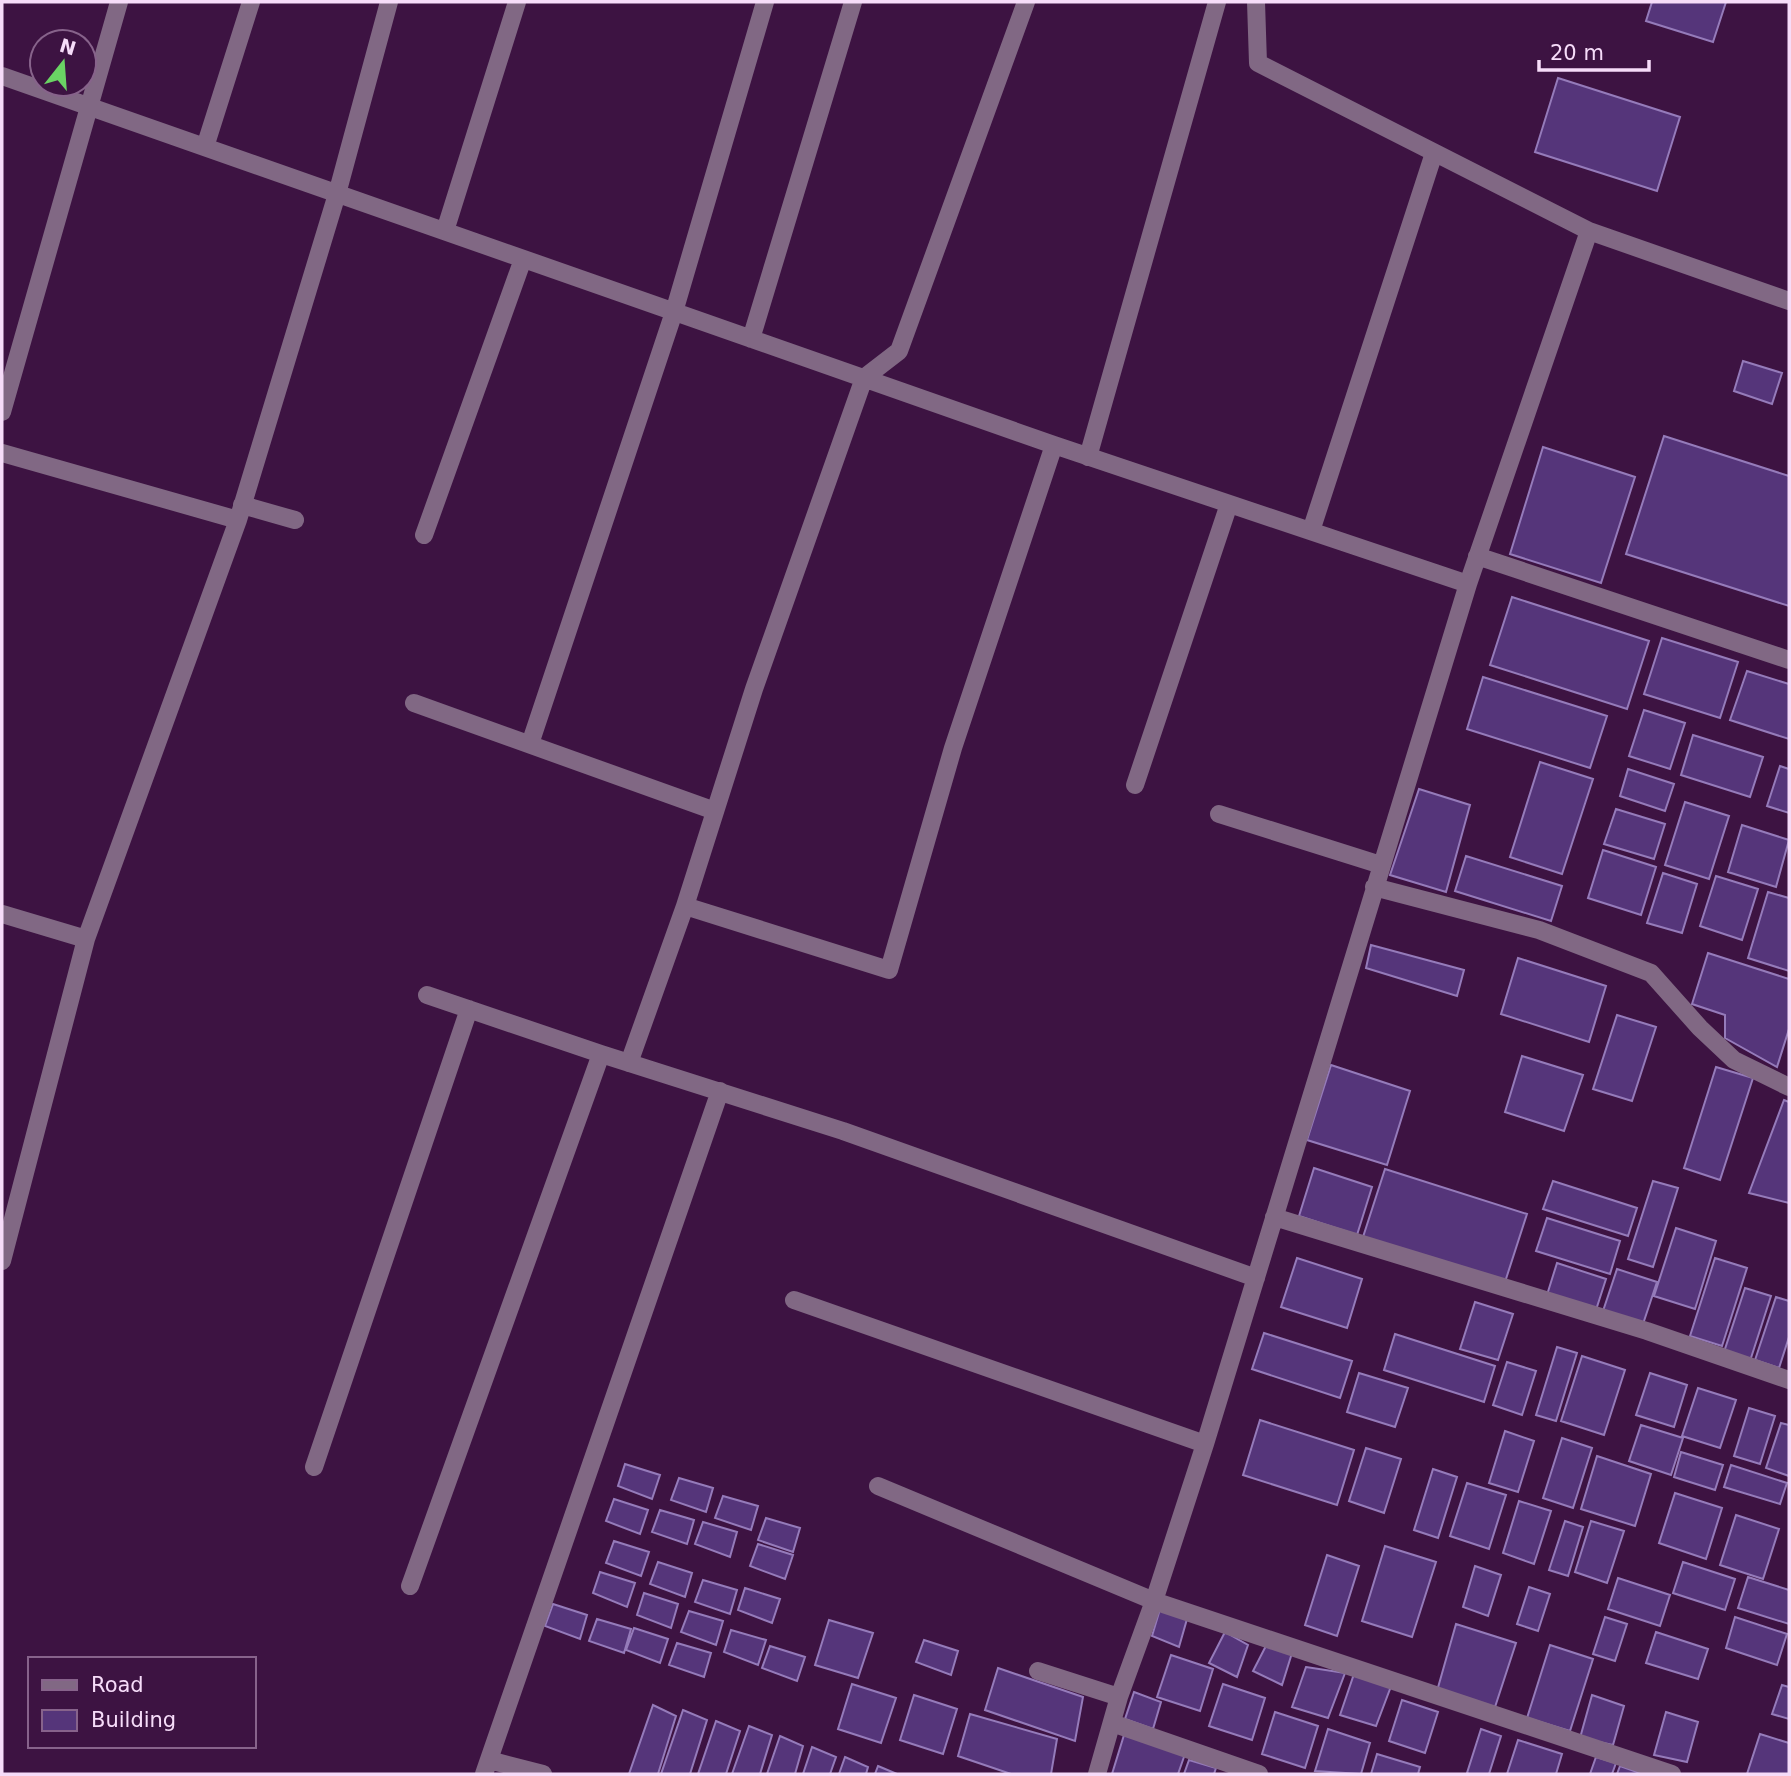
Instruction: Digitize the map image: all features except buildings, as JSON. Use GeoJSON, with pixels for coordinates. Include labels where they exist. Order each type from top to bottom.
{"type":"FeatureCollection","features":[{"type":"Feature","properties":{"kind":"street"},"geometry":{"type":"LineString","coordinates":[[2,412],[119,2]]}},
{"type":"Feature","properties":{"kind":"street"},"geometry":{"type":"LineString","coordinates":[[205,147],[251,2]]}},
{"type":"Feature","properties":{"kind":"street"},"geometry":{"type":"LineString","coordinates":[[2,1261],[86,939],[240,513],[337,194],[389,2]]}},
{"type":"Feature","properties":{"kind":"street"},"geometry":{"type":"LineString","coordinates":[[445,231],[517,2]]}},
{"type":"Feature","properties":{"kind":"street"},"geometry":{"type":"LineString","coordinates":[[530,744],[674,312],[765,2]]}},
{"type":"Feature","properties":{"kind":"street"},"geometry":{"type":"LineString","coordinates":[[751,339],[853,2]]}},
{"type":"Feature","properties":{"kind":"street"},"geometry":{"type":"LineString","coordinates":[[629,1063],[685,906],[754,689],[864,379],[899,351],[1026,2]]}},
{"type":"Feature","properties":{"kind":"street"},"geometry":{"type":"LineString","coordinates":[[1088,457],[1217,2]]}},
{"type":"Feature","properties":{"kind":"street"},"geometry":{"type":"LineString","coordinates":[[1256,2],[1258,64],[1589,230],[1789,301]]}},
{"type":"Feature","properties":{"kind":"street"},"geometry":{"type":"LineString","coordinates":[[2,76],[1088,457],[1468,583]]}},
{"type":"Feature","properties":{"kind":"street"},"geometry":{"type":"LineString","coordinates":[[1311,531],[1434,153]]}},
{"type":"Feature","properties":{"kind":"street"},"geometry":{"type":"LineString","coordinates":[[1097,1774],[1119,1697],[1154,1601],[1205,1444],[1468,583],[1589,230]]}},
{"type":"Feature","properties":{"kind":"street"},"geometry":{"type":"LineString","coordinates":[[424,535],[523,259]]}},
{"type":"Feature","properties":{"kind":"street"},"geometry":{"type":"LineString","coordinates":[[685,906],[889,970],[953,748],[1054,445]]}},
{"type":"Feature","properties":{"kind":"street"},"geometry":{"type":"LineString","coordinates":[[2,453],[240,513],[295,520]]}},
{"type":"Feature","properties":{"kind":"street"},"geometry":{"type":"LineString","coordinates":[[1135,785],[1229,503]]}},
{"type":"Feature","properties":{"kind":"street"},"geometry":{"type":"LineString","coordinates":[[1477,556],[1789,660]]}},
{"type":"Feature","properties":{"kind":"street"},"geometry":{"type":"LineString","coordinates":[[414,703],[716,811]]}},
{"type":"Feature","properties":{"kind":"street"},"geometry":{"type":"LineString","coordinates":[[1219,814],[1381,865]]}},
{"type":"Feature","properties":{"kind":"street"},"geometry":{"type":"LineString","coordinates":[[1374,887],[1539,930],[1651,973],[1700,1028],[1734,1060],[1789,1087]]}},
{"type":"Feature","properties":{"kind":"street"},"geometry":{"type":"LineString","coordinates":[[2,914],[86,939]]}},
{"type":"Feature","properties":{"kind":"street"},"geometry":{"type":"LineString","coordinates":[[427,995],[843,1131],[1256,1278]]}},
{"type":"Feature","properties":{"kind":"street"},"geometry":{"type":"LineString","coordinates":[[314,1467],[469,1009]]}},
{"type":"Feature","properties":{"kind":"street"},"geometry":{"type":"LineString","coordinates":[[411,1586],[601,1054]]}},
{"type":"Feature","properties":{"kind":"street"},"geometry":{"type":"LineString","coordinates":[[543,1774],[486,1767],[720,1091]]}},
{"type":"Feature","properties":{"kind":"street"},"geometry":{"type":"LineString","coordinates":[[1274,1217],[1647,1331],[1789,1380]]}},
{"type":"Feature","properties":{"kind":"street"},"geometry":{"type":"LineString","coordinates":[[794,1300],[1205,1444]]}},
{"type":"Feature","properties":{"kind":"street"},"geometry":{"type":"LineString","coordinates":[[878,1486],[1154,1601],[1672,1774]]}},
{"type":"Feature","properties":{"kind":"street"},"geometry":{"type":"LineString","coordinates":[[1038,1671],[1119,1697]]}},
{"type":"Feature","properties":{"kind":"street"},"geometry":{"type":"LineString","coordinates":[[1112,1724],[1259,1774]]}}]}
